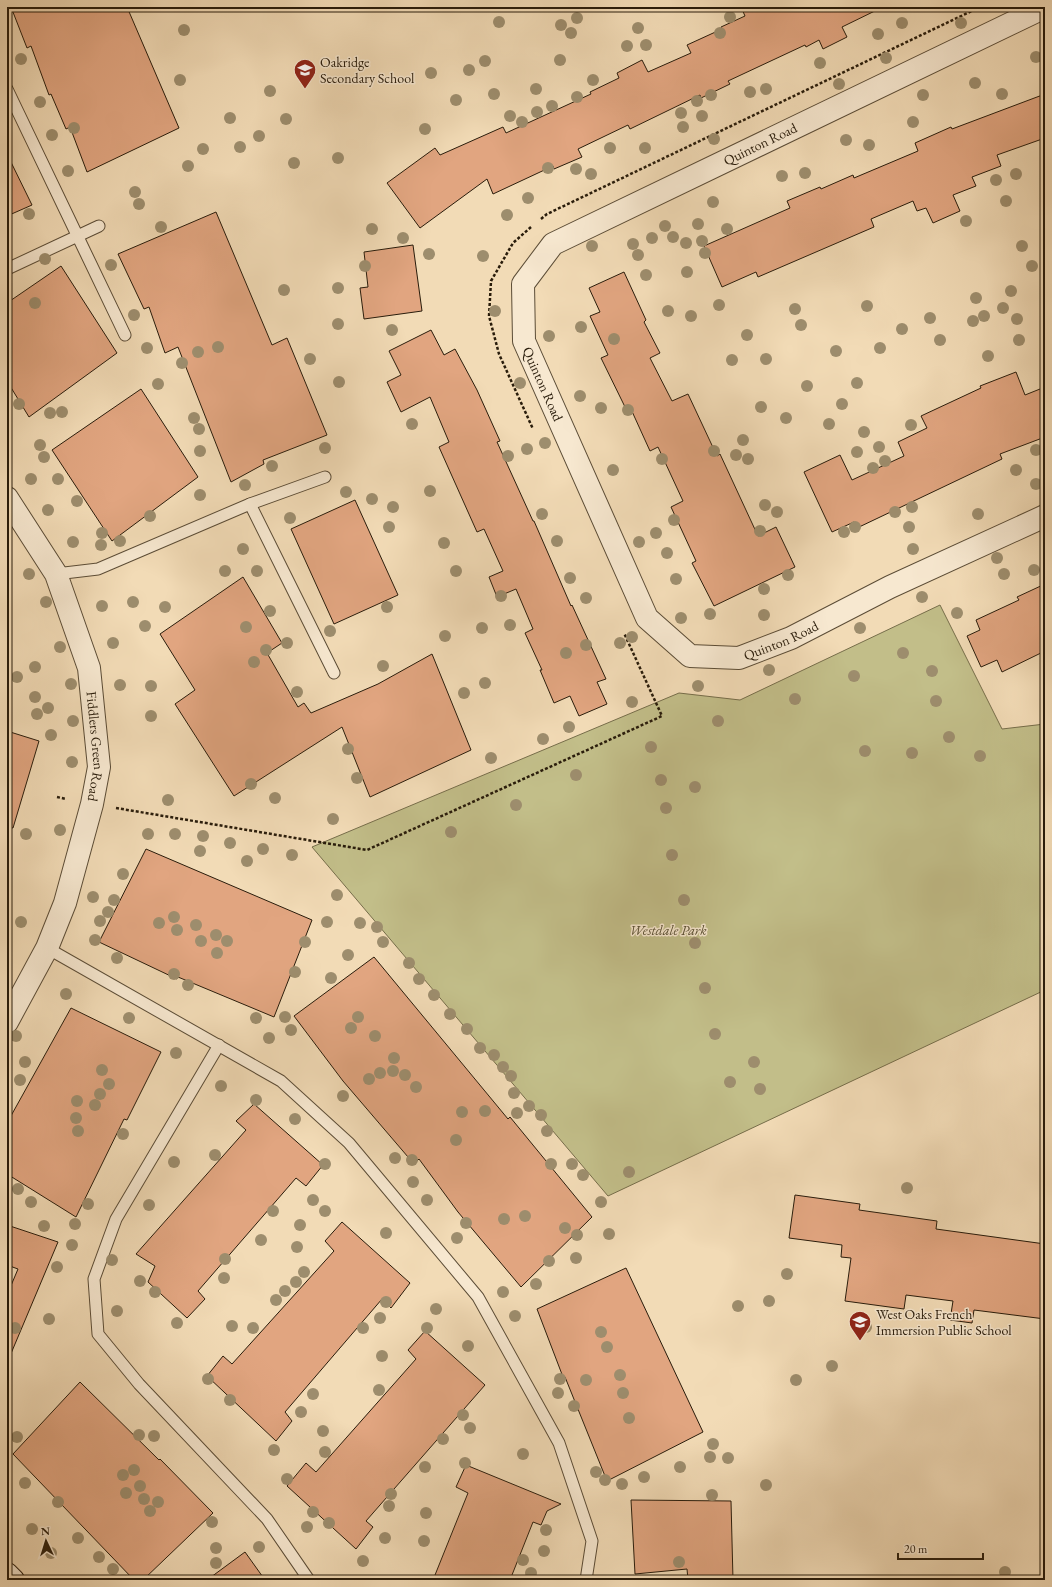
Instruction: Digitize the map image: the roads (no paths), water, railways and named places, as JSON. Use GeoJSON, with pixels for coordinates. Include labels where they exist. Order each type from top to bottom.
{"type":"FeatureCollection","features":[{"type":"Feature","properties":{"kind":"street","name":"Quinton Road"},"geometry":{"type":"LineString","coordinates":[[1045,7],[553,244],[522,284],[524,341],[647,618],[690,656],[739,658],[791,638],[890,588],[1045,516]]}},
{"type":"Feature","properties":{"kind":"street","name":"Fiddlers Green Road"},"geometry":{"type":"LineString","coordinates":[[7,498],[56,574],[89,668],[99,767],[92,804],[65,903],[47,948],[7,1022]]}},
{"type":"Feature","properties":{"kind":"street"},"geometry":{"type":"LineString","coordinates":[[7,1574],[13,1580]]}},
{"type":"Feature","properties":{"kind":"lane"},"geometry":{"type":"LineString","coordinates":[[7,89],[125,336]]}},
{"type":"Feature","properties":{"kind":"lane"},"geometry":{"type":"LineString","coordinates":[[7,269],[99,226]]}},
{"type":"Feature","properties":{"kind":"lane"},"geometry":{"type":"LineString","coordinates":[[56,574],[98,569],[250,504],[325,477]]}},
{"type":"Feature","properties":{"kind":"lane"},"geometry":{"type":"LineString","coordinates":[[250,504],[334,673]]}},
{"type":"Feature","properties":{"kind":"lane"},"geometry":{"type":"LineString","coordinates":[[47,948],[281,1081],[348,1143],[478,1296],[559,1443],[592,1541],[586,1580]]}},
{"type":"Feature","properties":{"kind":"lane"},"geometry":{"type":"LineString","coordinates":[[219,1045],[116,1218],[94,1279],[98,1334],[139,1384],[267,1519],[309,1580]]}},
{"type":"Feature","properties":{"kind":"place","name":"Oakridge Secondary School"},"geometry":{"type":"Point","coordinates":[305,90]}},
{"type":"Feature","properties":{"kind":"place","name":"West Oaks French Immersion Public School"},"geometry":{"type":"Point","coordinates":[860,1342]}},
{"type":"Feature","properties":{"kind":"park label","name":"Westdale Park"},"geometry":{"type":"Point","coordinates":[668,930]}}]}
